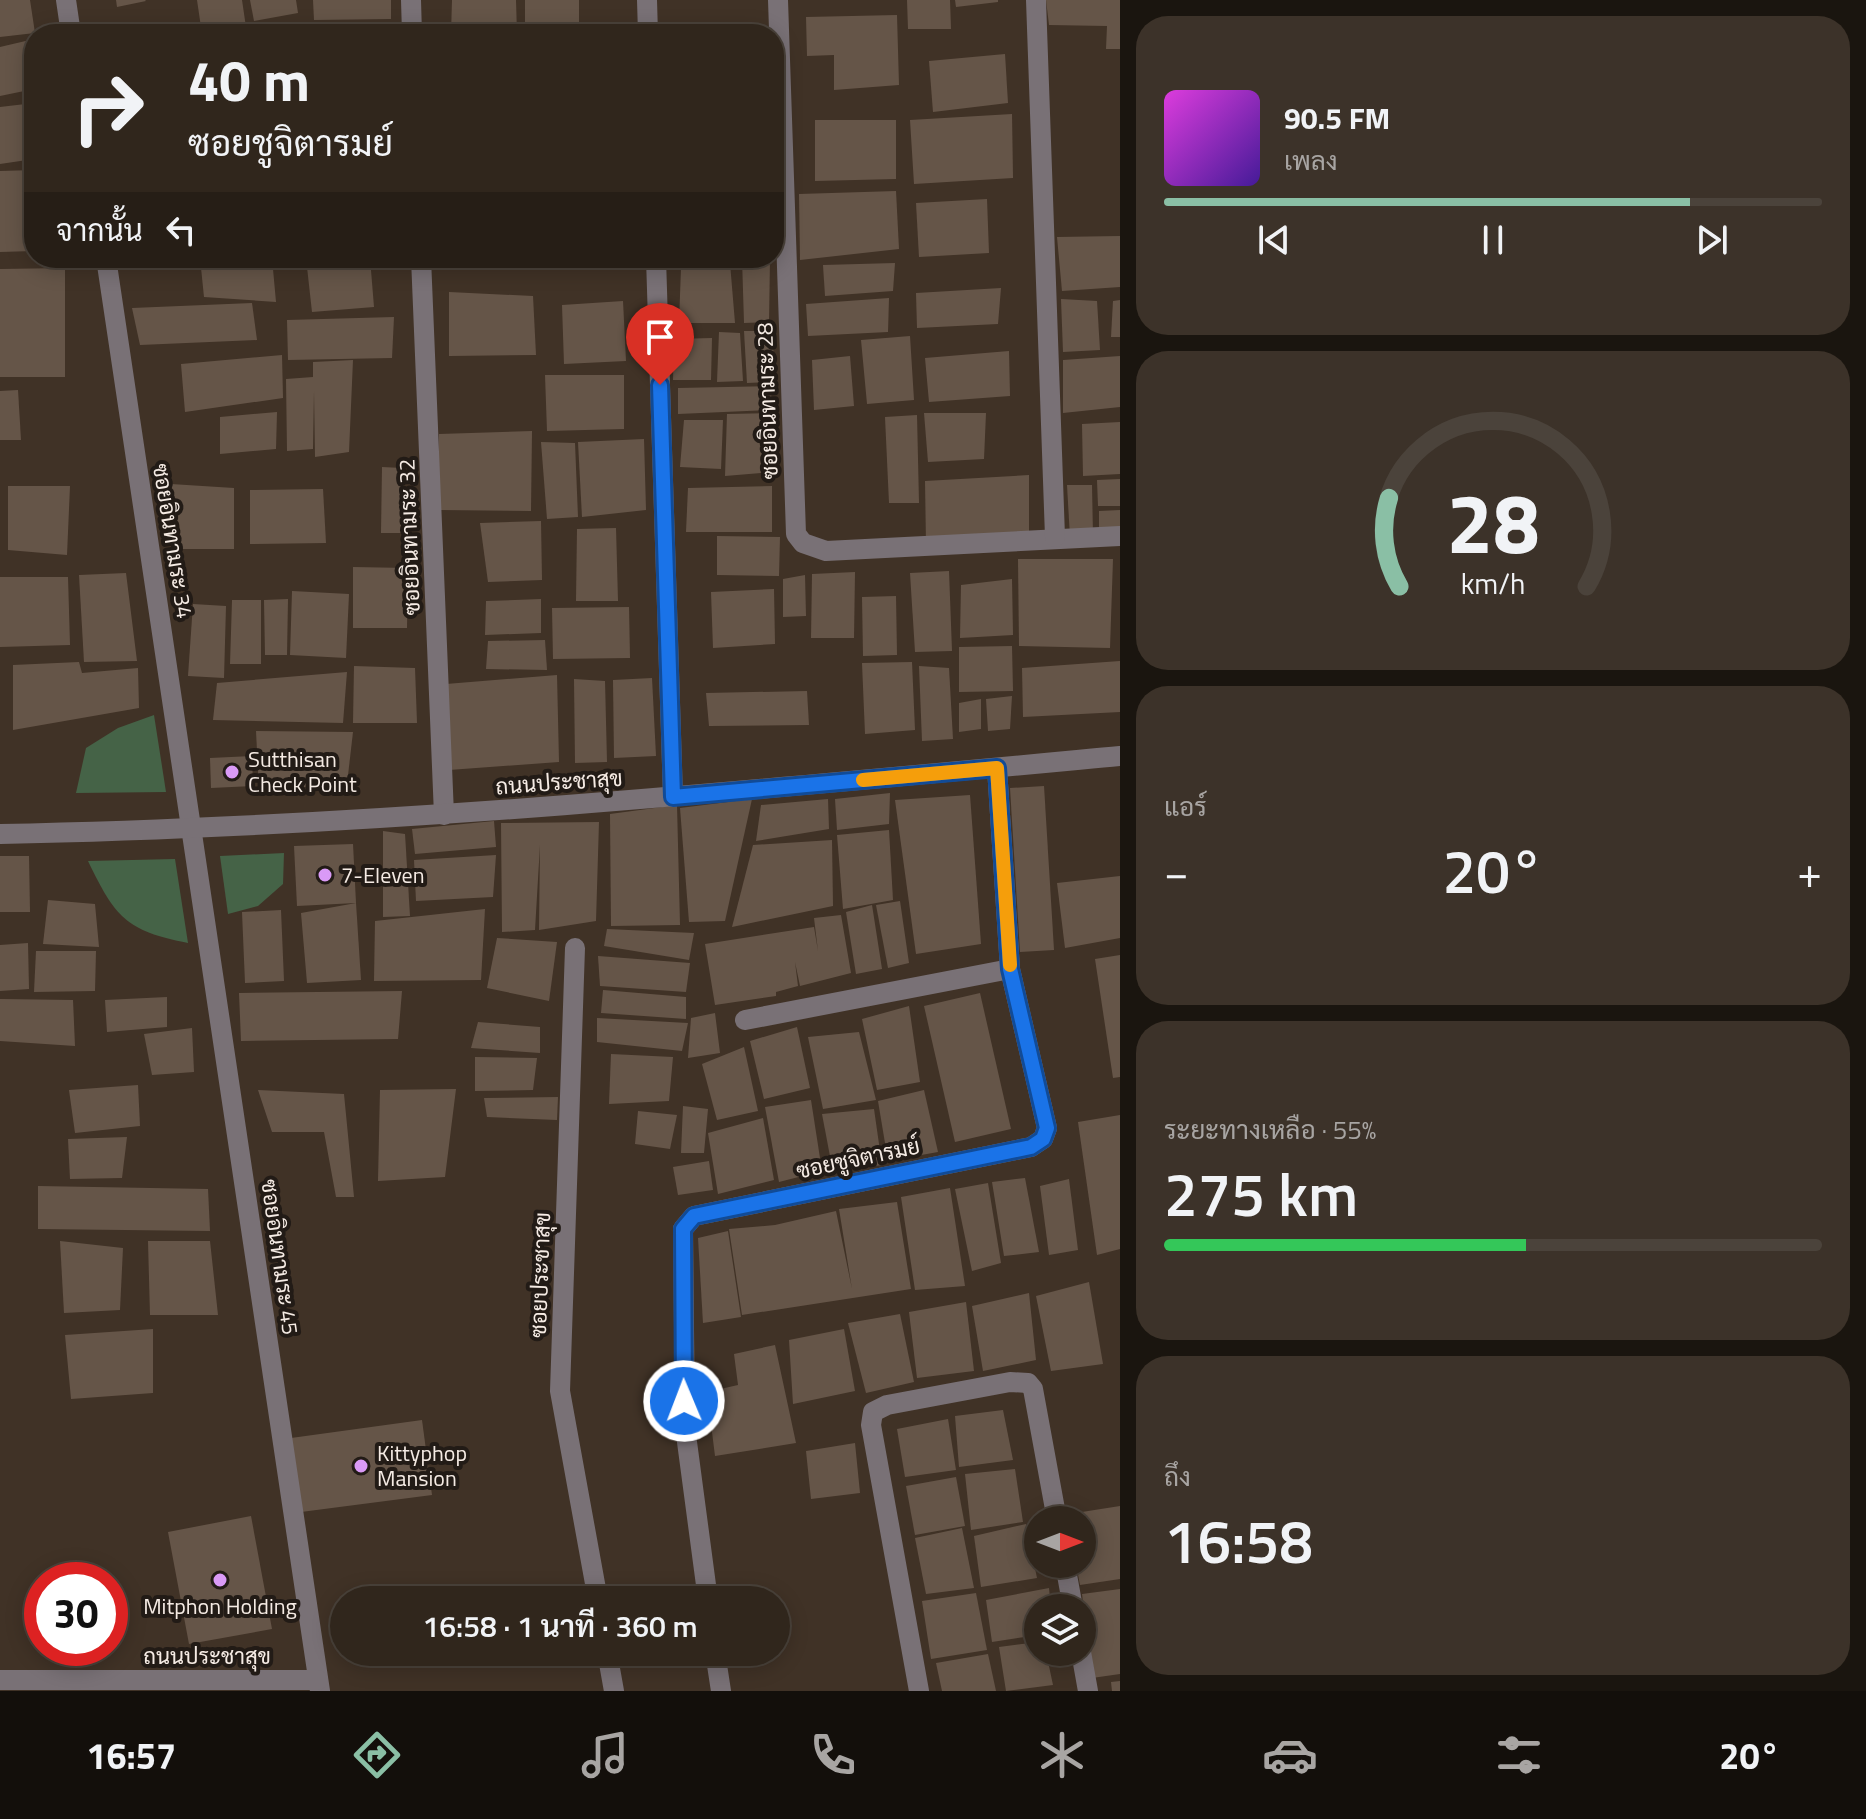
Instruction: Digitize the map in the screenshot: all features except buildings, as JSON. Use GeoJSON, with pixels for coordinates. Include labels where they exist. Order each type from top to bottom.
{"type":"FeatureCollection","features":[{"type":"Feature","properties":{"kind":"street"},"geometry":{"type":"LineString","coordinates":[[66,0],[70,24]]}},
{"type":"Feature","properties":{"kind":"street"},"geometry":{"type":"LineString","coordinates":[[411,0],[412,24]]}},
{"type":"Feature","properties":{"kind":"street"},"geometry":{"type":"LineString","coordinates":[[647,0],[648,24]]}},
{"type":"Feature","properties":{"kind":"street","name":"ซอยอินทามระ 28"},"geometry":{"type":"LineString","coordinates":[[778,0],[779,24]]}},
{"type":"Feature","properties":{"kind":"street"},"geometry":{"type":"LineString","coordinates":[[1036,0],[1055,537]]}},
{"type":"Feature","properties":{"kind":"street","name":"ซอยอินทามระ 28"},"geometry":{"type":"LineString","coordinates":[[784,178],[796,534],[803,543],[826,551],[1120,536]]}},
{"type":"Feature","properties":{"kind":"street","name":"ซอยอินทามระ 34"},"geometry":{"type":"LineString","coordinates":[[108,268],[193,830]]}},
{"type":"Feature","properties":{"kind":"street","name":"ซอยอินทามระ 32"},"geometry":{"type":"LineString","coordinates":[[421,268],[444,815]]}},
{"type":"Feature","properties":{"kind":"street"},"geometry":{"type":"LineString","coordinates":[[656,268],[673,797]]}},
{"type":"Feature","properties":{"kind":"street","name":"ถนนประชาสุข"},"geometry":{"type":"LineString","coordinates":[[0,834],[193,830],[444,815],[1120,756]]}},
{"type":"Feature","properties":{"kind":"street","name":"ซอยชูจิตารมย์"},"geometry":{"type":"LineString","coordinates":[[706,1586],[685,1427],[683,1229],[694,1216],[1031,1147],[1043,1139],[1047,1128],[1010,969],[997,768]]}},
{"type":"Feature","properties":{"kind":"street","name":"ซอยอินทามระ 45"},"geometry":{"type":"LineString","coordinates":[[193,830],[319,1685]]}},
{"type":"Feature","properties":{"kind":"street","name":"ซอยประชาสุข"},"geometry":{"type":"LineString","coordinates":[[575,948],[560,1391],[595,1586]]}},
{"type":"Feature","properties":{"kind":"street"},"geometry":{"type":"LineString","coordinates":[[745,1020],[1010,969]]}},
{"type":"Feature","properties":{"kind":"street"},"geometry":{"type":"LineString","coordinates":[[919,1691],[871,1425],[873,1412],[887,1405],[1010,1382],[1028,1383],[1033,1389],[1054,1506]]}},
{"type":"Feature","properties":{"kind":"street"},"geometry":{"type":"LineString","coordinates":[[610,1666],[614,1691]]}},
{"type":"Feature","properties":{"kind":"street"},"geometry":{"type":"LineString","coordinates":[[717,1666],[721,1691]]}},
{"type":"Feature","properties":{"kind":"street"},"geometry":{"type":"LineString","coordinates":[[1084,1666],[1088,1691]]}},
{"type":"Feature","properties":{"kind":"street","name":"ถนนประชาสุข"},"geometry":{"type":"LineString","coordinates":[[0,1680],[319,1685]]}},
{"type":"Feature","properties":{"kind":"green space"},"geometry":{"type":"Polygon","coordinates":[[[154,715],[166,792],[76,793],[86,748],[118,728],[154,715]]]}},
{"type":"Feature","properties":{"kind":"green space"},"geometry":{"type":"Polygon","coordinates":[[[284,853],[283,884],[258,906],[228,914],[220,856],[284,853]]]}},
{"type":"Feature","properties":{"kind":"green space"},"geometry":{"type":"Polygon","coordinates":[[[175,859],[188,943],[150,933],[125,918],[106,896],[88,861],[175,859]]]}},
{"type":"Feature","properties":{"kind":"slow traffic"},"geometry":{"type":"LineString","coordinates":[[863,780],[997,768],[1010,965]]}},
{"type":"Feature","properties":{"kind":"place","name":"Sutthisan Check Point"},"geometry":{"type":"Point","coordinates":[232,772]}},
{"type":"Feature","properties":{"kind":"place","name":"7-Eleven"},"geometry":{"type":"Point","coordinates":[325,875]}},
{"type":"Feature","properties":{"kind":"place","name":"Kittyphop Mansion"},"geometry":{"type":"Point","coordinates":[361,1466]}},
{"type":"Feature","properties":{"kind":"place","name":"Mitphon Holding"},"geometry":{"type":"Point","coordinates":[220,1580]}},
{"type":"Feature","properties":{"kind":"route"},"geometry":{"type":"LineString","coordinates":[[660,385],[673,797],[997,768],[1010,969],[1047,1128],[1043,1139],[1031,1147],[694,1216],[683,1229],[684,1401]]}}]}
